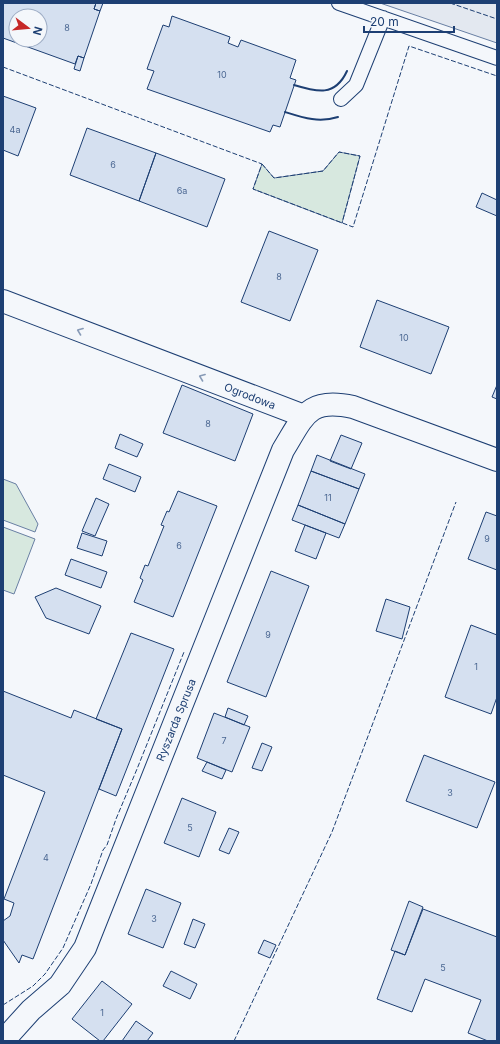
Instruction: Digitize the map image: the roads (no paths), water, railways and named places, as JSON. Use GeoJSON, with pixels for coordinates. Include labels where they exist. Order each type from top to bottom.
{"type":"FeatureCollection","features":[{"type":"Feature","properties":{"kind":"street","name":"Ogrodowa"},"geometry":{"type":"LineString","coordinates":[[3,301],[304,416]]}},
{"type":"Feature","properties":{"kind":"street"},"geometry":{"type":"LineString","coordinates":[[304,416],[318,405],[342,405],[497,460]]}},
{"type":"Feature","properties":{"kind":"street","name":"Ryszarda Sprusa"},"geometry":{"type":"LineString","coordinates":[[3,1022],[31,1010],[45,1000],[60,985],[85,948],[283,450],[304,416]]}},
{"type":"Feature","properties":{"kind":"street","name":"Ryszarda Sprusa"},"geometry":{"type":"LineString","coordinates":[[3,1041],[31,1010]]}},
{"type":"Feature","properties":{"kind":"lane"},"geometry":{"type":"LineString","coordinates":[[339,3],[497,58]]}},
{"type":"Feature","properties":{"kind":"lane"},"geometry":{"type":"LineString","coordinates":[[341,99],[356,85],[383,18]]}}]}
